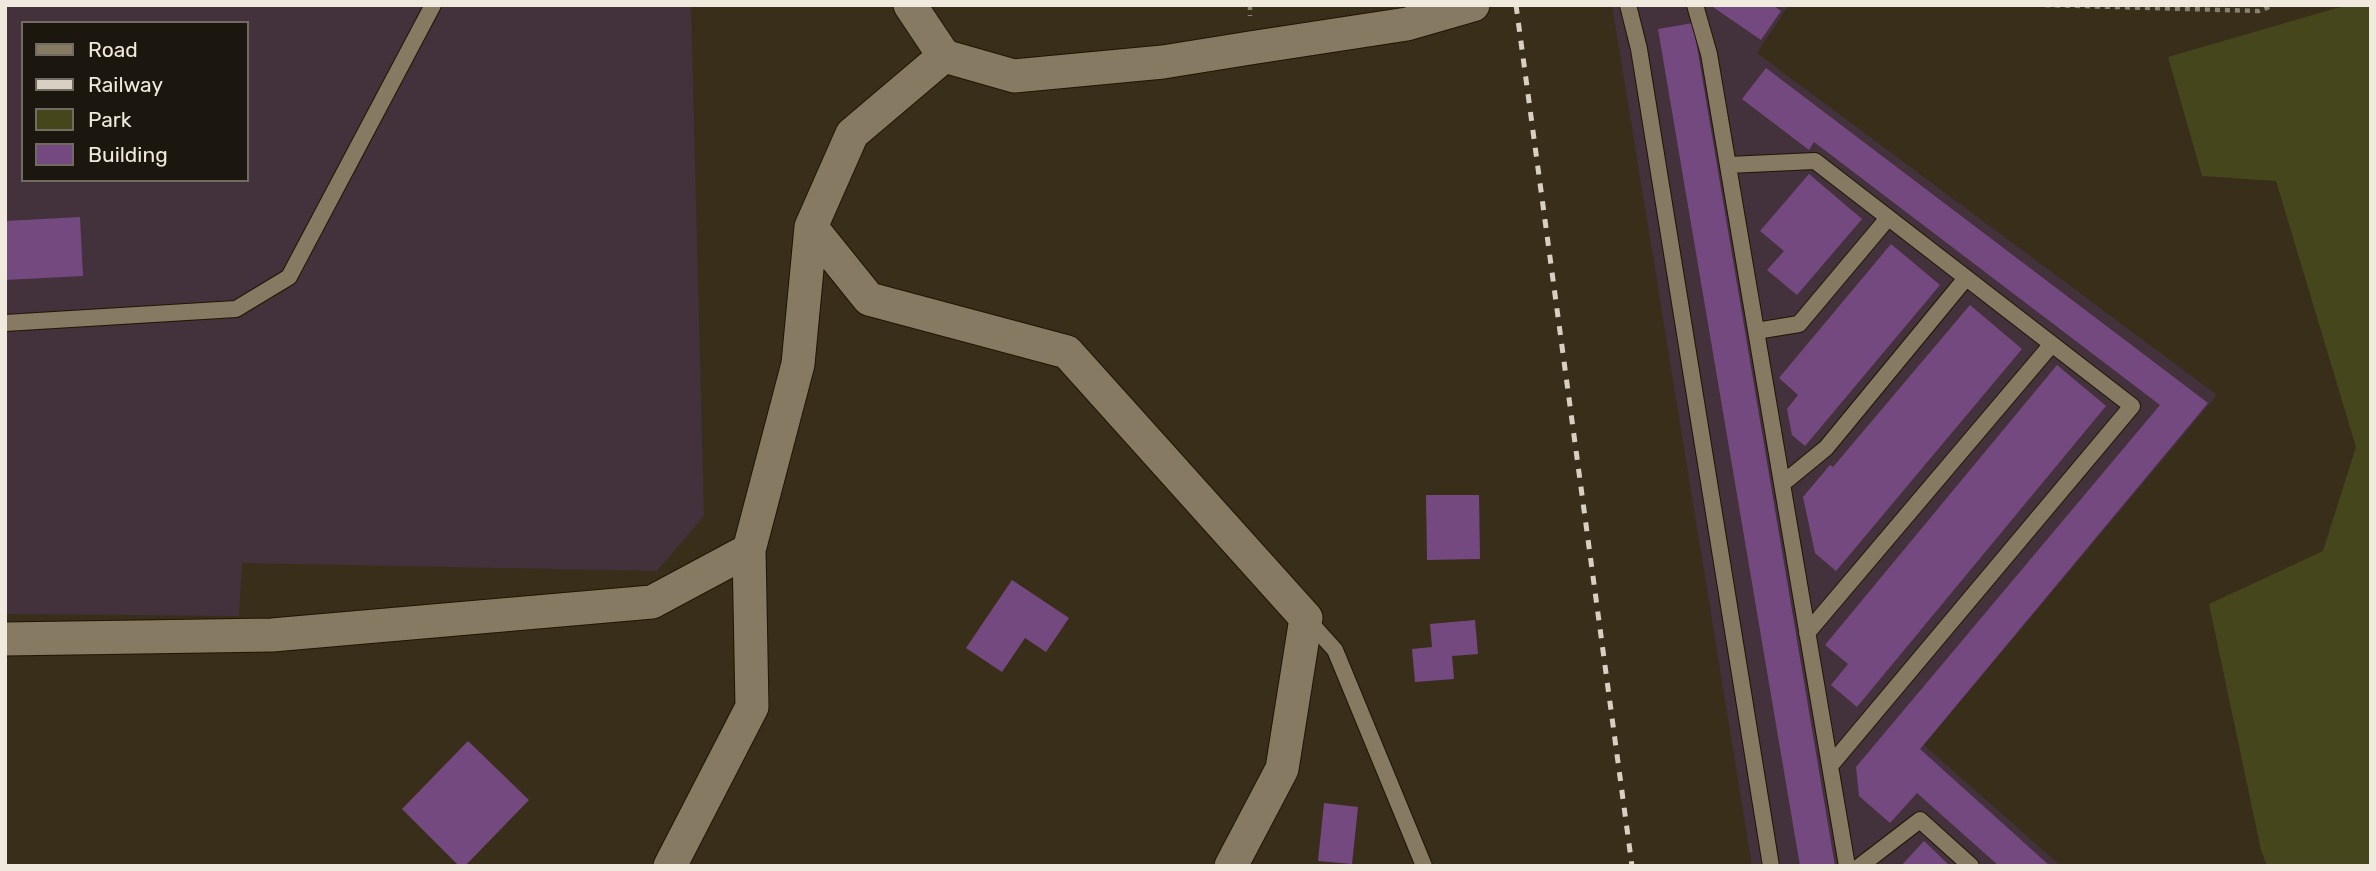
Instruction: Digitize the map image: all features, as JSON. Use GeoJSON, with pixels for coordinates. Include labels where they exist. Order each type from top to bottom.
{"type":"FeatureCollection","features":[{"type":"Feature","properties":{"kind":"street"},"geometry":{"type":"LineString","coordinates":[[911,5],[944,56],[1014,76],[1149,63],[1407,23],[1473,5]]}},
{"type":"Feature","properties":{"kind":"street"},"geometry":{"type":"LineString","coordinates":[[670,866],[752,707],[748,550],[798,364],[811,227],[852,134],[944,56]]}},
{"type":"Feature","properties":{"kind":"street"},"geometry":{"type":"LineString","coordinates":[[811,227],[869,299],[1067,352],[1306,618],[1282,769],[1231,866]]}},
{"type":"Feature","properties":{"kind":"street"},"geometry":{"type":"LineString","coordinates":[[5,639],[272,635],[652,603],[748,550]]}},
{"type":"Feature","properties":{"kind":"lane"},"geometry":{"type":"LineString","coordinates":[[5,323],[236,309],[289,277],[433,5]]}},
{"type":"Feature","properties":{"kind":"lane"},"geometry":{"type":"LineString","coordinates":[[1628,5],[1641,62],[1771,866]]}},
{"type":"Feature","properties":{"kind":"lane"},"geometry":{"type":"LineString","coordinates":[[1695,5],[1709,54],[1847,866]]}},
{"type":"Feature","properties":{"kind":"lane"},"geometry":{"type":"LineString","coordinates":[[1728,165],[1815,161],[2132,406],[1830,766]]}},
{"type":"Feature","properties":{"kind":"lane"},"geometry":{"type":"LineString","coordinates":[[1756,331],[1799,324],[1888,218]]}},
{"type":"Feature","properties":{"kind":"lane"},"geometry":{"type":"LineString","coordinates":[[1782,484],[1826,448],[1966,278]]}},
{"type":"Feature","properties":{"kind":"lane"},"geometry":{"type":"LineString","coordinates":[[1807,633],[2052,344]]}},
{"type":"Feature","properties":{"kind":"lane"},"geometry":{"type":"LineString","coordinates":[[1306,618],[1335,650],[1424,866]]}},
{"type":"Feature","properties":{"kind":"lane"},"geometry":{"type":"LineString","coordinates":[[1860,866],[1920,820],[1971,866]]}},
{"type":"Feature","properties":{"kind":"path"},"geometry":{"type":"LineString","coordinates":[[2045,5],[2259,11],[2274,5]]}},
{"type":"Feature","properties":{"kind":"shaded area"},"geometry":{"type":"Polygon","coordinates":[[[5,5],[691,5],[704,516],[657,571],[242,563],[239,616],[5,614],[5,5]]]}},
{"type":"Feature","properties":{"kind":"shaded area"},"geometry":{"type":"Polygon","coordinates":[[[1612,5],[1789,5],[1757,53],[2217,395],[1924,745],[2061,866],[1752,866],[1612,5]]]}},
{"type":"Feature","properties":{"kind":"green space"},"geometry":{"type":"Polygon","coordinates":[[[2347,5],[2371,5],[2371,866],[2267,866],[2261,850],[2209,604],[2323,551],[2356,447],[2276,181],[2202,176],[2168,57],[2347,5]]]}},
{"type":"Feature","properties":{"kind":"building"},"geometry":{"type":"Polygon","coordinates":[[[1710,5],[1773,5],[1781,11],[1761,40],[1710,5]]]}},
{"type":"Feature","properties":{"kind":"building"},"geometry":{"type":"Polygon","coordinates":[[[1693,23],[1835,866],[1800,866],[1658,29],[1693,23]]]}},
{"type":"Feature","properties":{"kind":"building"},"geometry":{"type":"Polygon","coordinates":[[[1766,68],[2208,403],[1920,749],[2050,866],[1999,866],[1917,793],[1890,823],[1859,796],[1856,767],[2160,405],[1814,142],[1809,150],[1742,99],[1766,68]]]}},
{"type":"Feature","properties":{"kind":"building"},"geometry":{"type":"Polygon","coordinates":[[[1809,174],[1862,219],[1797,295],[1767,270],[1784,251],[1760,231],[1809,174]]]}},
{"type":"Feature","properties":{"kind":"building"},"geometry":{"type":"Polygon","coordinates":[[[80,217],[83,276],[5,280],[5,221],[80,217]]]}},
{"type":"Feature","properties":{"kind":"building"},"geometry":{"type":"Polygon","coordinates":[[[1891,244],[1940,285],[1805,446],[1792,435],[1787,409],[1798,395],[1779,378],[1891,244]]]}},
{"type":"Feature","properties":{"kind":"building"},"geometry":{"type":"Polygon","coordinates":[[[1970,305],[2022,349],[1836,571],[1815,553],[1803,497],[1830,465],[1833,467],[1970,305]]]}},
{"type":"Feature","properties":{"kind":"building"},"geometry":{"type":"Polygon","coordinates":[[[2057,365],[2106,406],[1857,707],[1831,685],[1848,664],[1825,645],[2057,365]]]}},
{"type":"Feature","properties":{"kind":"building"},"geometry":{"type":"Polygon","coordinates":[[[1426,495],[1479,495],[1480,559],[1427,560],[1426,495]]]}},
{"type":"Feature","properties":{"kind":"building"},"geometry":{"type":"Polygon","coordinates":[[[1012,580],[1069,618],[1046,652],[1025,638],[1002,672],[966,648],[1012,580]]]}},
{"type":"Feature","properties":{"kind":"building"},"geometry":{"type":"Polygon","coordinates":[[[1475,620],[1478,654],[1452,656],[1454,679],[1415,682],[1412,649],[1432,647],[1430,624],[1475,620]]]}},
{"type":"Feature","properties":{"kind":"building"},"geometry":{"type":"Polygon","coordinates":[[[468,741],[529,800],[465,866],[459,866],[402,809],[468,741]]]}},
{"type":"Feature","properties":{"kind":"building"},"geometry":{"type":"Polygon","coordinates":[[[1324,803],[1358,807],[1352,864],[1318,861],[1324,803]]]}},
{"type":"Feature","properties":{"kind":"building"},"geometry":{"type":"Polygon","coordinates":[[[1924,841],[1950,866],[1901,866],[1924,841]]]}},
{"type":"Feature","properties":{"kind":"railway"},"geometry":{"type":"LineString","coordinates":[[1516,5],[1632,866]]}}]}
